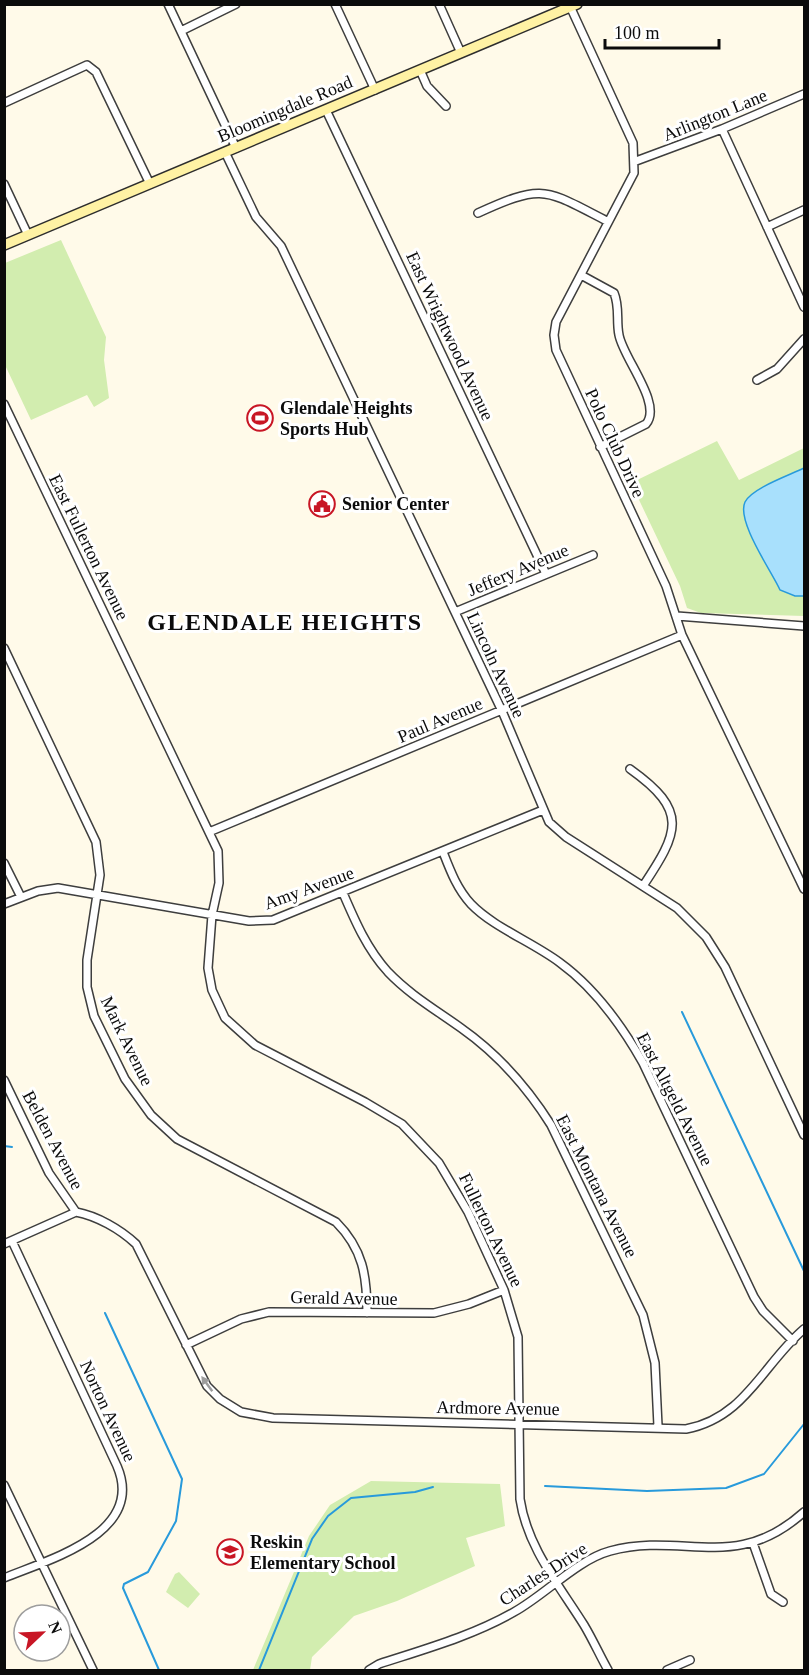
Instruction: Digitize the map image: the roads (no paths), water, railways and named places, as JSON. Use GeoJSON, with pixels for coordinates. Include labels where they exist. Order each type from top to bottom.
{"type":"FeatureCollection","features":[{"type":"Feature","properties":{"kind":"main road","name":"Bloomingdale Road"},"geometry":{"type":"LineString","coordinates":[[4,245],[572,5]]}},
{"type":"Feature","properties":{"kind":"street"},"geometry":{"type":"LineString","coordinates":[[168,4],[236,148]]}},
{"type":"Feature","properties":{"kind":"street"},"geometry":{"type":"LineString","coordinates":[[181,31],[236,4]]}},
{"type":"Feature","properties":{"kind":"street"},"geometry":{"type":"LineString","coordinates":[[335,4],[375,90]]}},
{"type":"Feature","properties":{"kind":"street"},"geometry":{"type":"LineString","coordinates":[[439,4],[461,53]]}},
{"type":"Feature","properties":{"kind":"street"},"geometry":{"type":"LineString","coordinates":[[572,5],[633,143],[636,161]]}},
{"type":"Feature","properties":{"kind":"street"},"geometry":{"type":"LineString","coordinates":[[4,103],[87,65],[96,72],[150,184]]}},
{"type":"Feature","properties":{"kind":"street"},"geometry":{"type":"LineString","coordinates":[[420,70],[427,86],[446,106]]}},
{"type":"Feature","properties":{"kind":"street","name":"Arlington Lane"},"geometry":{"type":"LineString","coordinates":[[636,161],[722,129],[804,94]]}},
{"type":"Feature","properties":{"kind":"street","name":"East Wrightwood Avenue"},"geometry":{"type":"LineString","coordinates":[[326,110],[546,574]]}},
{"type":"Feature","properties":{"kind":"street"},"geometry":{"type":"LineString","coordinates":[[722,129],[804,307]]}},
{"type":"Feature","properties":{"kind":"street","name":"Lincoln Avenue"},"geometry":{"type":"LineString","coordinates":[[225,152],[256,218],[281,246],[502,711],[543,810],[553,828],[688,918],[713,948],[804,1135]]}},
{"type":"Feature","properties":{"kind":"street","name":"Polo Club Drive"},"geometry":{"type":"LineString","coordinates":[[636,161],[634,173],[556,322],[554,335],[556,350],[666,586],[682,635],[804,889]]}},
{"type":"Feature","properties":{"kind":"street"},"geometry":{"type":"LineString","coordinates":[[4,184],[28,235]]}},
{"type":"Feature","properties":{"kind":"street"},"geometry":{"type":"LineString","coordinates":[[478,213],[518,195],[540,192],[553,194],[607,221]]}},
{"type":"Feature","properties":{"kind":"street"},"geometry":{"type":"LineString","coordinates":[[767,227],[804,210]]}},
{"type":"Feature","properties":{"kind":"street"},"geometry":{"type":"LineString","coordinates":[[581,274],[614,293],[619,335],[651,405],[650,420],[646,424],[600,447]]}},
{"type":"Feature","properties":{"kind":"street"},"geometry":{"type":"LineString","coordinates":[[757,380],[777,369],[804,339]]}},
{"type":"Feature","properties":{"kind":"street","name":"East Fullerton Avenue"},"geometry":{"type":"LineString","coordinates":[[4,404],[209,832]]}},
{"type":"Feature","properties":{"kind":"street","name":"Jeffery Avenue"},"geometry":{"type":"LineString","coordinates":[[455,612],[592,555]]}},
{"type":"Feature","properties":{"kind":"street"},"geometry":{"type":"LineString","coordinates":[[677,616],[804,626]]}},
{"type":"Feature","properties":{"kind":"street","name":"Paul Avenue"},"geometry":{"type":"LineString","coordinates":[[209,832],[682,635]]}},
{"type":"Feature","properties":{"kind":"street","name":"Mark Avenue"},"geometry":{"type":"LineString","coordinates":[[4,648],[96,842],[101,867],[87,960],[87,987],[94,1016],[125,1079],[151,1115],[177,1139],[336,1222],[353,1242],[362,1259],[366,1279],[367,1313]]}},
{"type":"Feature","properties":{"kind":"street"},"geometry":{"type":"LineString","coordinates":[[630,769],[659,792],[671,817],[671,842],[643,886]]}},
{"type":"Feature","properties":{"kind":"street","name":"Amy Avenue"},"geometry":{"type":"LineString","coordinates":[[4,904],[38,891],[57,888],[249,921],[273,920],[543,810]]}},
{"type":"Feature","properties":{"kind":"street","name":"Fullerton Avenue"},"geometry":{"type":"LineString","coordinates":[[209,832],[220,864],[208,950],[209,980],[215,1000],[225,1018],[255,1045],[391,1116],[421,1142],[456,1187],[513,1313],[520,1354],[519,1423],[522,1513],[533,1543],[586,1628],[608,1671]]}},
{"type":"Feature","properties":{"kind":"street","name":"East Altgeld Avenue"},"geometry":{"type":"LineString","coordinates":[[442,852],[457,884],[473,906],[548,955],[578,978],[622,1029],[643,1063],[754,1297],[763,1311],[793,1341]]}},
{"type":"Feature","properties":{"kind":"street"},"geometry":{"type":"LineString","coordinates":[[4,863],[21,897]]}},
{"type":"Feature","properties":{"kind":"street","name":"East Montana Avenue"},"geometry":{"type":"LineString","coordinates":[[343,893],[358,929],[387,970],[411,993],[474,1037],[502,1062],[533,1097],[551,1125],[643,1315],[655,1363],[658,1426]]}},
{"type":"Feature","properties":{"kind":"street","name":"Belden Avenue"},"geometry":{"type":"LineString","coordinates":[[4,1080],[49,1173],[76,1212],[87,1214],[123,1233],[136,1244],[186,1345]]}},
{"type":"Feature","properties":{"kind":"street"},"geometry":{"type":"LineString","coordinates":[[8,1243],[76,1212]]}},
{"type":"Feature","properties":{"kind":"street","name":"Norton Avenue"},"geometry":{"type":"LineString","coordinates":[[4,1578],[105,1530],[117,1514],[123,1486],[117,1466],[8,1243]]}},
{"type":"Feature","properties":{"kind":"street","name":"Gerald Avenue"},"geometry":{"type":"LineString","coordinates":[[186,1345],[241,1319],[269,1312],[434,1313],[459,1308],[504,1290]]}},
{"type":"Feature","properties":{"kind":"street","name":"Ardmore Avenue"},"geometry":{"type":"LineString","coordinates":[[186,1345],[202,1379],[213,1393],[241,1412],[273,1418],[658,1426],[686,1429],[705,1425],[726,1414],[804,1329]]}},
{"type":"Feature","properties":{"kind":"street"},"geometry":{"type":"LineString","coordinates":[[4,1485],[93,1671]]}},
{"type":"Feature","properties":{"kind":"street","name":"Charles Drive"},"geometry":{"type":"LineString","coordinates":[[369,1671],[379,1664],[494,1623],[597,1556],[620,1549],[645,1546],[722,1548],[753,1543],[776,1534],[804,1512]]}},
{"type":"Feature","properties":{"kind":"street"},"geometry":{"type":"LineString","coordinates":[[753,1543],[771,1594],[783,1602]]}},
{"type":"Feature","properties":{"kind":"street"},"geometry":{"type":"LineString","coordinates":[[668,1671],[690,1660]]}},
{"type":"Feature","properties":{"kind":"water"},"geometry":{"type":"Polygon","coordinates":[[[804,468],[804,596],[795,596],[780,590],[750,533],[744,510],[745,502],[755,492],[804,468]]]}},
{"type":"Feature","properties":{"kind":"waterway"},"geometry":{"type":"LineString","coordinates":[[682,1012],[804,1271]]}},
{"type":"Feature","properties":{"kind":"waterway"},"geometry":{"type":"LineString","coordinates":[[4,1146],[12,1147]]}},
{"type":"Feature","properties":{"kind":"waterway"},"geometry":{"type":"LineString","coordinates":[[105,1313],[182,1479],[176,1521],[148,1572],[124,1584],[123,1588],[159,1670]]}},
{"type":"Feature","properties":{"kind":"waterway"},"geometry":{"type":"LineString","coordinates":[[545,1486],[647,1491],[726,1488],[764,1474],[804,1424]]}},
{"type":"Feature","properties":{"kind":"waterway"},"geometry":{"type":"LineString","coordinates":[[259,1670],[312,1539],[328,1516],[351,1498],[415,1492],[433,1487]]}},
{"type":"Feature","properties":{"kind":"place","name":"Glendale Heights Sports Hub"},"geometry":{"type":"Point","coordinates":[260,418]}},
{"type":"Feature","properties":{"kind":"place","name":"Senior Center"},"geometry":{"type":"Point","coordinates":[322,504]}},
{"type":"Feature","properties":{"kind":"place","name":"Reskin Elementary School"},"geometry":{"type":"Point","coordinates":[230,1552]}},
{"type":"Feature","properties":{"kind":"district","name":"GLENDALE HEIGHTS"},"geometry":{"type":"Point","coordinates":[285,622]}}]}
